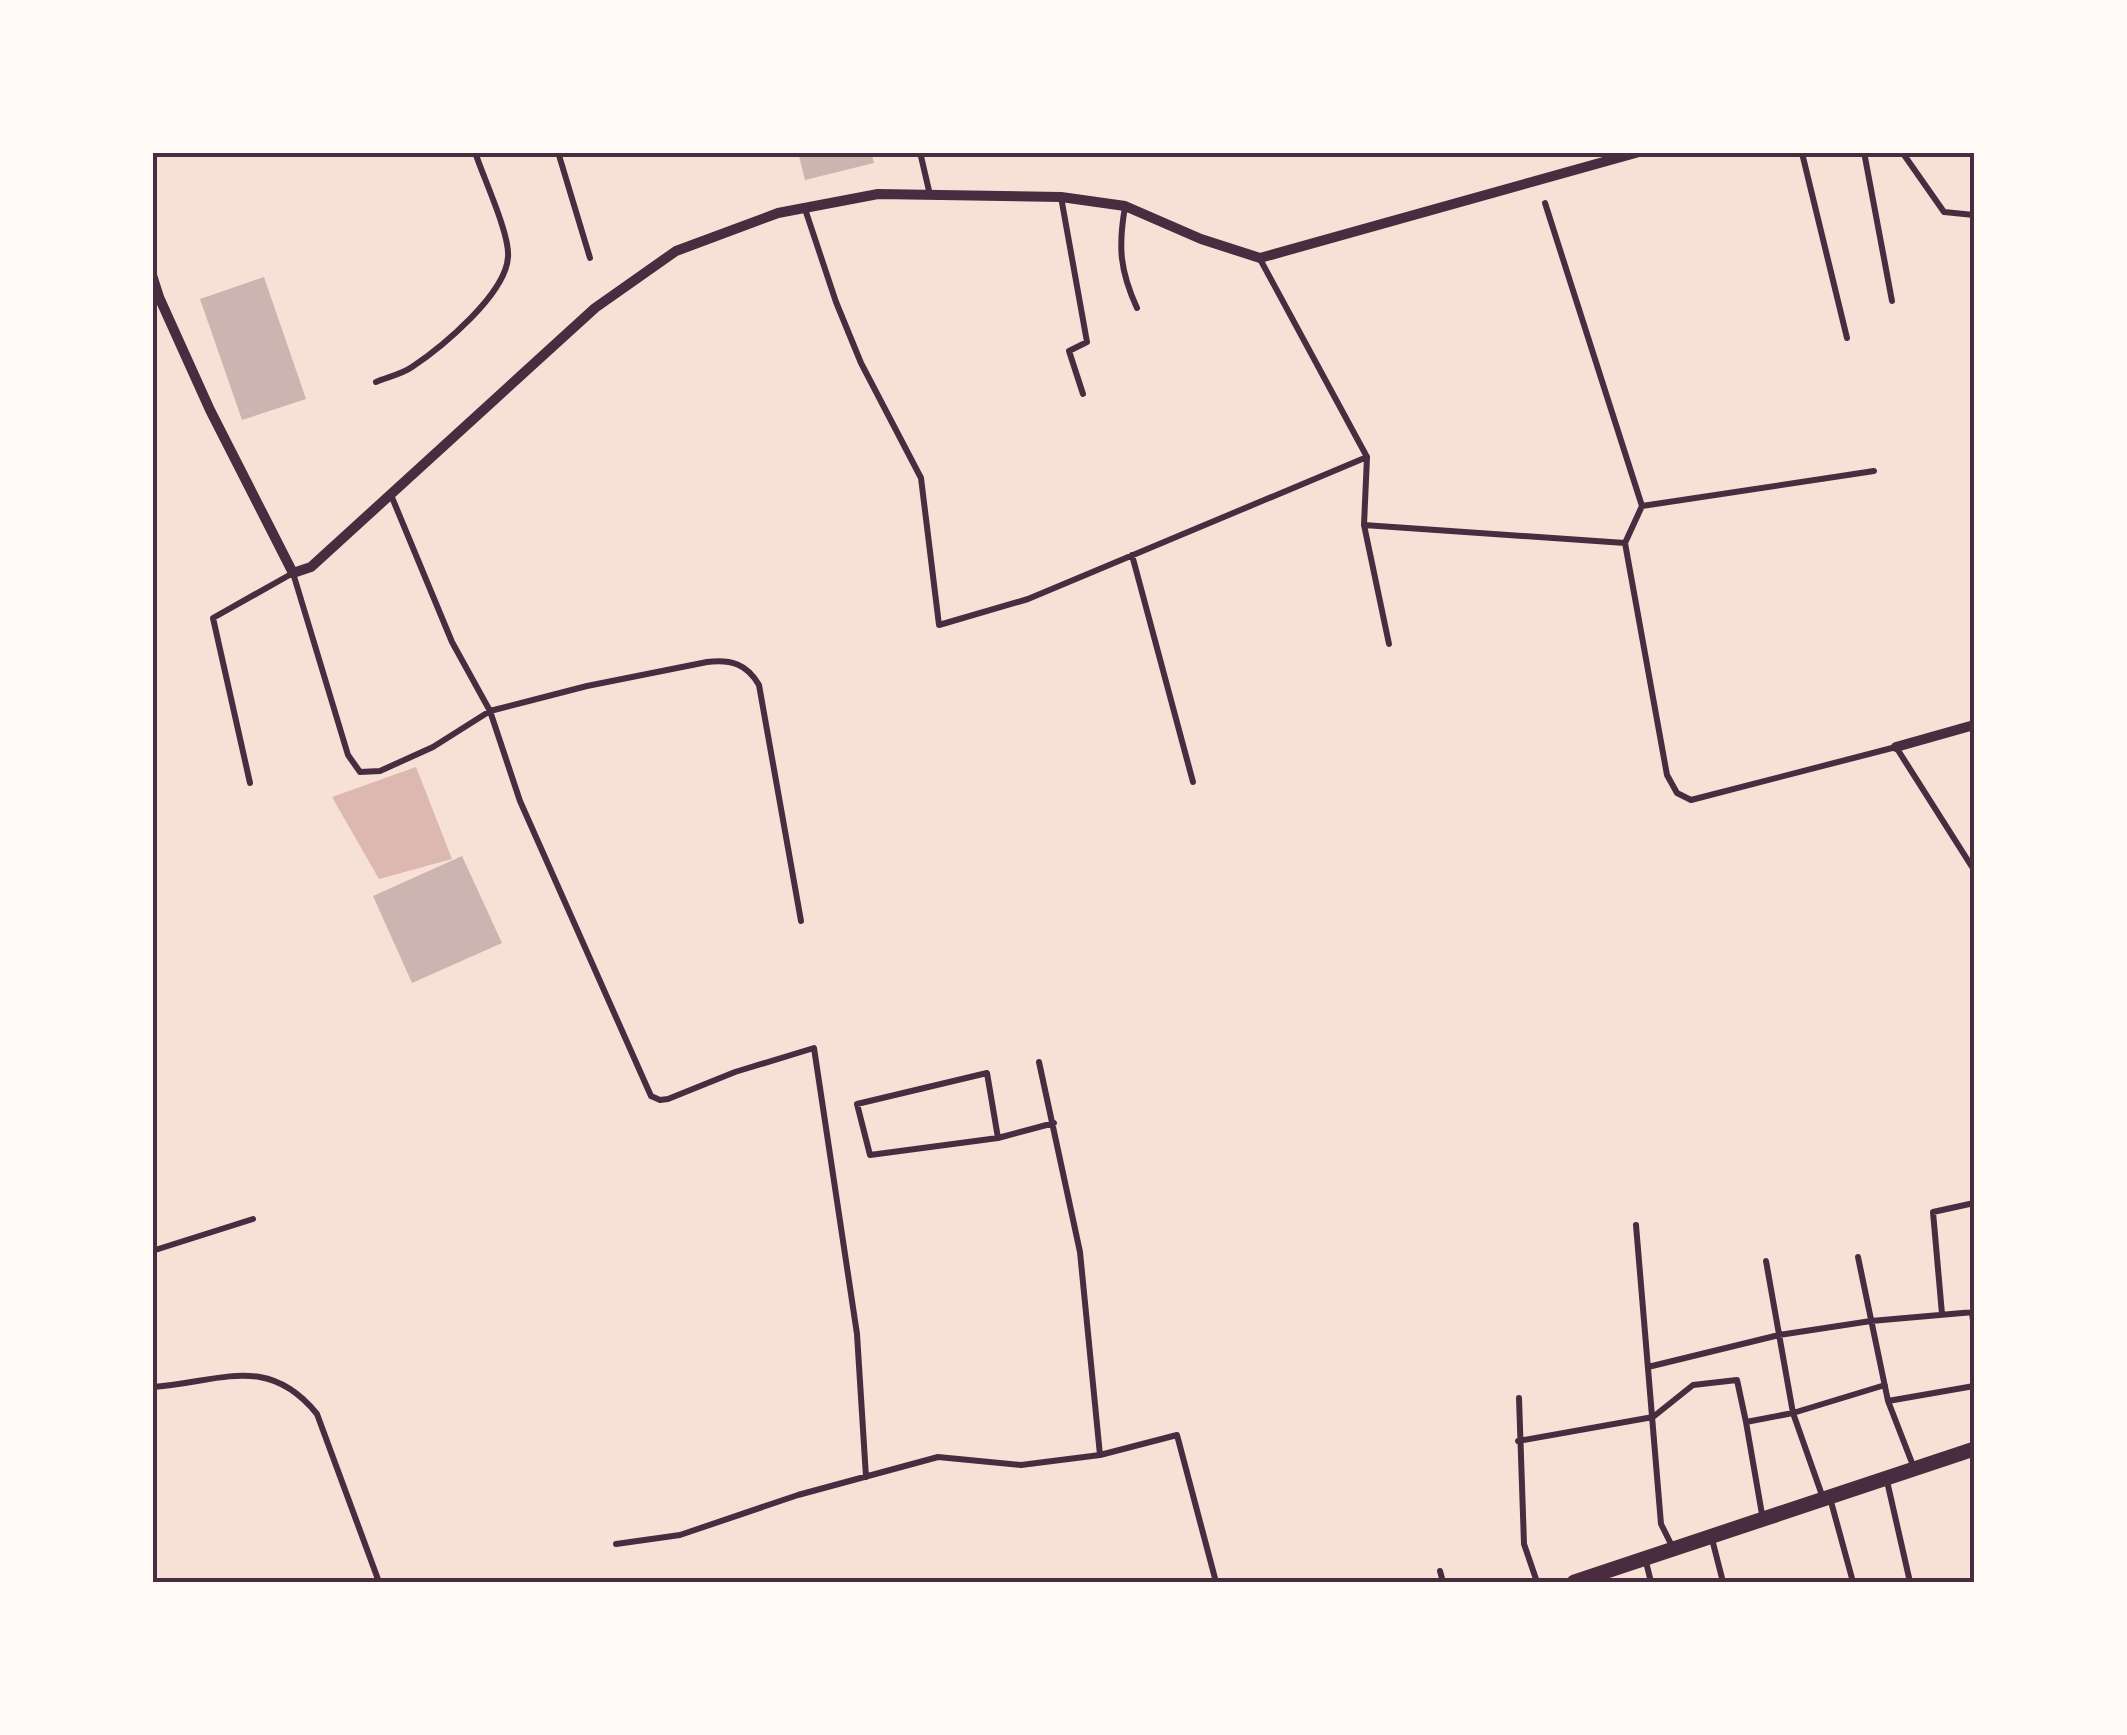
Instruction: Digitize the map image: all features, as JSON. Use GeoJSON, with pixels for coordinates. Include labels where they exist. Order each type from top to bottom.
{"type":"FeatureCollection","features":[{"type":"Feature","properties":{"kind":"street"},"geometry":{"type":"LineString","coordinates":[[152,275],[158,297],[210,410],[293,574],[311,567],[595,308],[676,251],[778,213],[878,194],[1061,198],[1125,206],[1201,239],[1260,258],[1639,152]]}},
{"type":"Feature","properties":{"kind":"street"},"geometry":{"type":"LineString","coordinates":[[1896,747],[1974,726]]}},
{"type":"Feature","properties":{"kind":"street"},"geometry":{"type":"LineString","coordinates":[[1574,1582],[1974,1449]]}},
{"type":"Feature","properties":{"kind":"lane"},"geometry":{"type":"LineString","coordinates":[[376,382],[410,369],[463,326],[502,278],[508,258],[506,242],[475,152]]}},
{"type":"Feature","properties":{"kind":"lane"},"geometry":{"type":"LineString","coordinates":[[558,152],[590,258]]}},
{"type":"Feature","properties":{"kind":"lane"},"geometry":{"type":"LineString","coordinates":[[920,152],[930,194]]}},
{"type":"Feature","properties":{"kind":"lane"},"geometry":{"type":"LineString","coordinates":[[1764,153],[1804,152],[1847,338]]}},
{"type":"Feature","properties":{"kind":"lane"},"geometry":{"type":"LineString","coordinates":[[1864,152],[1892,301]]}},
{"type":"Feature","properties":{"kind":"lane"},"geometry":{"type":"LineString","coordinates":[[1902,152],[1944,212],[1974,215]]}},
{"type":"Feature","properties":{"kind":"lane"},"geometry":{"type":"LineString","coordinates":[[1061,198],[1087,342],[1069,351],[1082,394]]}},
{"type":"Feature","properties":{"kind":"lane"},"geometry":{"type":"LineString","coordinates":[[1545,204],[1642,506],[1625,543],[1667,775],[1677,793],[1691,800],[1896,747],[1974,870]]}},
{"type":"Feature","properties":{"kind":"lane"},"geometry":{"type":"LineString","coordinates":[[1125,206],[1119,243],[1126,284],[1137,308]]}},
{"type":"Feature","properties":{"kind":"lane"},"geometry":{"type":"LineString","coordinates":[[804,208],[861,363],[922,478],[939,625],[1028,599],[1367,457]]}},
{"type":"Feature","properties":{"kind":"lane"},"geometry":{"type":"LineString","coordinates":[[1260,258],[1367,457],[1364,525],[1388,644]]}},
{"type":"Feature","properties":{"kind":"lane"},"geometry":{"type":"LineString","coordinates":[[1642,506],[1874,470]]}},
{"type":"Feature","properties":{"kind":"lane"},"geometry":{"type":"LineString","coordinates":[[391,494],[452,642],[490,711],[520,802],[651,1096],[668,1099],[736,1072],[814,1048],[857,1334],[866,1476]]}},
{"type":"Feature","properties":{"kind":"lane"},"geometry":{"type":"LineString","coordinates":[[1364,525],[1625,543]]}},
{"type":"Feature","properties":{"kind":"lane"},"geometry":{"type":"LineString","coordinates":[[1132,555],[1193,782]]}},
{"type":"Feature","properties":{"kind":"lane"},"geometry":{"type":"LineString","coordinates":[[250,784],[212,618],[293,574],[348,755],[360,772],[380,771],[433,747],[490,711],[706,662],[739,664],[752,672],[759,685],[800,921]]}},
{"type":"Feature","properties":{"kind":"lane"},"geometry":{"type":"LineString","coordinates":[[1039,1062],[1080,1252],[1100,1455]]}},
{"type":"Feature","properties":{"kind":"lane"},"geometry":{"type":"LineString","coordinates":[[998,1138],[987,1073],[857,1104],[870,1154],[998,1138],[1054,1124]]}},
{"type":"Feature","properties":{"kind":"lane"},"geometry":{"type":"LineString","coordinates":[[1942,1314],[1933,1212],[1974,1203]]}},
{"type":"Feature","properties":{"kind":"lane"},"geometry":{"type":"LineString","coordinates":[[152,1251],[253,1219]]}},
{"type":"Feature","properties":{"kind":"lane"},"geometry":{"type":"LineString","coordinates":[[1636,1226],[1661,1524],[1675,1551]]}},
{"type":"Feature","properties":{"kind":"lane"},"geometry":{"type":"LineString","coordinates":[[1858,1258],[1888,1402],[1914,1470]]}},
{"type":"Feature","properties":{"kind":"lane"},"geometry":{"type":"LineString","coordinates":[[1766,1261],[1792,1413],[1823,1498],[1830,1498],[1854,1582]]}},
{"type":"Feature","properties":{"kind":"lane"},"geometry":{"type":"LineString","coordinates":[[1648,1367],[1779,1335],[1871,1320],[1973,1312],[1974,1331]]}},
{"type":"Feature","properties":{"kind":"lane"},"geometry":{"type":"LineString","coordinates":[[152,1387],[255,1374],[279,1381],[301,1394],[317,1414],[379,1582]]}},
{"type":"Feature","properties":{"kind":"lane"},"geometry":{"type":"LineString","coordinates":[[1518,1441],[1653,1418],[1693,1385],[1737,1380],[1764,1521]]}},
{"type":"Feature","properties":{"kind":"lane"},"geometry":{"type":"LineString","coordinates":[[1746,1422],[1792,1413],[1885,1385]]}},
{"type":"Feature","properties":{"kind":"lane"},"geometry":{"type":"LineString","coordinates":[[1888,1402],[1974,1386]]}},
{"type":"Feature","properties":{"kind":"lane"},"geometry":{"type":"LineString","coordinates":[[1518,1398],[1524,1544],[1537,1582]]}},
{"type":"Feature","properties":{"kind":"lane"},"geometry":{"type":"LineString","coordinates":[[616,1544],[680,1536],[798,1495],[938,1457],[1020,1465],[1100,1455],[1177,1435],[1216,1582]]}},
{"type":"Feature","properties":{"kind":"lane"},"geometry":{"type":"LineString","coordinates":[[1887,1480],[1910,1582]]}},
{"type":"Feature","properties":{"kind":"lane"},"geometry":{"type":"LineString","coordinates":[[1712,1538],[1723,1582]]}},
{"type":"Feature","properties":{"kind":"lane"},"geometry":{"type":"LineString","coordinates":[[1646,1561],[1651,1582]]}},
{"type":"Feature","properties":{"kind":"lane"},"geometry":{"type":"LineString","coordinates":[[1440,1571],[1443,1582]]}},
{"type":"Feature","properties":{"kind":"shaded area"},"geometry":{"type":"Polygon","coordinates":[[[416,767],[452,859],[379,879],[332,797],[416,767]]]}},
{"type":"Feature","properties":{"kind":"building"},"geometry":{"type":"Polygon","coordinates":[[[798,152],[871,152],[874,163],[805,180],[798,152]]]}},
{"type":"Feature","properties":{"kind":"building"},"geometry":{"type":"Polygon","coordinates":[[[264,277],[306,399],[242,420],[200,299],[264,277]]]}},
{"type":"Feature","properties":{"kind":"building"},"geometry":{"type":"Polygon","coordinates":[[[462,856],[502,943],[412,983],[373,896],[462,856]]]}}]}
